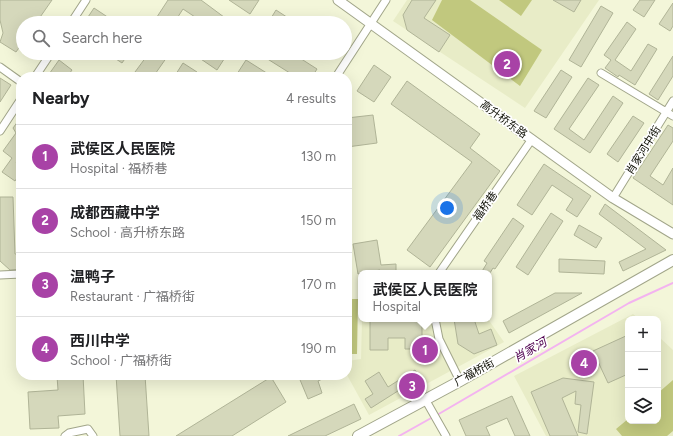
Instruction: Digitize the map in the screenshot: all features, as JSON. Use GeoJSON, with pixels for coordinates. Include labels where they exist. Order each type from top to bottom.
{"type":"FeatureCollection","features":[{"type":"Feature","properties":{"kind":"main road","name":"广福桥街"},"geometry":{"type":"LineString","coordinates":[[358,436],[673,260]]}},
{"type":"Feature","properties":{"kind":"street"},"geometry":{"type":"LineString","coordinates":[[76,16],[86,0]]}},
{"type":"Feature","properties":{"kind":"street","name":"高升桥东路"},"geometry":{"type":"LineString","coordinates":[[338,0],[613,198],[673,234]]}},
{"type":"Feature","properties":{"kind":"street"},"geometry":{"type":"LineString","coordinates":[[352,52],[386,0]]}},
{"type":"Feature","properties":{"kind":"street"},"geometry":{"type":"LineString","coordinates":[[38,72],[46,60]]}},
{"type":"Feature","properties":{"kind":"street"},"geometry":{"type":"LineString","coordinates":[[339,72],[347,60]]}},
{"type":"Feature","properties":{"kind":"street"},"geometry":{"type":"LineString","coordinates":[[0,67],[16,78]]}},
{"type":"Feature","properties":{"kind":"street"},"geometry":{"type":"LineString","coordinates":[[601,73],[670,114]]}},
{"type":"Feature","properties":{"kind":"street","name":"肖家河中街"},"geometry":{"type":"LineString","coordinates":[[613,198],[670,114],[673,101]]}},
{"type":"Feature","properties":{"kind":"street"},"geometry":{"type":"LineString","coordinates":[[0,131],[16,107]]}},
{"type":"Feature","properties":{"kind":"street","name":"福桥巷"},"geometry":{"type":"LineString","coordinates":[[442,270],[532,139]]}},
{"type":"Feature","properties":{"kind":"street"},"geometry":{"type":"LineString","coordinates":[[0,275],[16,274]]}},
{"type":"Feature","properties":{"kind":"street"},"geometry":{"type":"LineString","coordinates":[[436,322],[439,340],[460,380]]}},
{"type":"Feature","properties":{"kind":"street"},"geometry":{"type":"LineString","coordinates":[[425,399],[446,436]]}},
{"type":"Feature","properties":{"kind":"street"},"geometry":{"type":"LineString","coordinates":[[65,436],[69,433],[88,429],[93,436]]}},
{"type":"Feature","properties":{"kind":"shaded area"},"geometry":{"type":"Polygon","coordinates":[[[407,0],[599,0],[525,108],[393,21],[407,0]]]}},
{"type":"Feature","properties":{"kind":"shaded area"},"geometry":{"type":"Polygon","coordinates":[[[625,318],[625,424],[661,424],[661,339],[673,350],[673,436],[546,436],[514,376],[625,318]]]}},
{"type":"Feature","properties":{"kind":"shaded area"},"geometry":{"type":"Polygon","coordinates":[[[362,322],[490,322],[504,342],[369,415],[350,380],[352,380],[352,360],[361,359],[362,322]]]}},
{"type":"Feature","properties":{"kind":"green space"},"geometry":{"type":"Polygon","coordinates":[[[442,0],[470,0],[542,50],[520,86],[432,20],[442,0]]]}},
{"type":"Feature","properties":{"kind":"green space"},"geometry":{"type":"Polygon","coordinates":[[[499,0],[532,0],[521,16],[499,0]]]}},
{"type":"Feature","properties":{"kind":"green space"},"geometry":{"type":"Polygon","coordinates":[[[352,299],[358,299],[357,354],[352,354],[352,299]]]}},
{"type":"Feature","properties":{"kind":"green space"},"geometry":{"type":"Polygon","coordinates":[[[673,380],[673,431],[667,436],[622,436],[616,429],[625,422],[625,424],[661,424],[661,390],[673,380]]]}},
{"type":"Feature","properties":{"kind":"building"},"geometry":{"type":"Polygon","coordinates":[[[0,0],[52,0],[41,16],[16,16],[16,52],[0,42],[3,33],[0,20],[0,0]]]}},
{"type":"Feature","properties":{"kind":"building"},"geometry":{"type":"Polygon","coordinates":[[[168,0],[201,0],[223,16],[194,16],[183,9],[178,16],[158,16],[168,0]]]}},
{"type":"Feature","properties":{"kind":"building"},"geometry":{"type":"Polygon","coordinates":[[[229,0],[259,0],[250,14],[229,0]]]}},
{"type":"Feature","properties":{"kind":"building"},"geometry":{"type":"Polygon","coordinates":[[[412,0],[436,0],[424,18],[450,35],[439,52],[407,30],[403,15],[412,0]]]}},
{"type":"Feature","properties":{"kind":"building"},"geometry":{"type":"Polygon","coordinates":[[[553,0],[581,0],[574,12],[553,0]]]}},
{"type":"Feature","properties":{"kind":"building"},"geometry":{"type":"Polygon","coordinates":[[[640,0],[655,0],[644,17],[633,10],[640,0]]]}},
{"type":"Feature","properties":{"kind":"building"},"geometry":{"type":"Polygon","coordinates":[[[673,3],[673,26],[670,31],[659,24],[673,3]]]}},
{"type":"Feature","properties":{"kind":"building"},"geometry":{"type":"Polygon","coordinates":[[[601,6],[613,13],[581,67],[569,60],[601,6]]]}},
{"type":"Feature","properties":{"kind":"building"},"geometry":{"type":"Polygon","coordinates":[[[94,8],[106,16],[89,16],[94,8]]]}},
{"type":"Feature","properties":{"kind":"building"},"geometry":{"type":"Polygon","coordinates":[[[276,10],[285,16],[272,16],[276,10]]]}},
{"type":"Feature","properties":{"kind":"building"},"geometry":{"type":"Polygon","coordinates":[[[627,22],[636,29],[615,60],[631,71],[648,44],[657,49],[635,85],[619,75],[618,77],[605,68],[611,60],[604,55],[627,22]]]}},
{"type":"Feature","properties":{"kind":"building"},"geometry":{"type":"Polygon","coordinates":[[[673,56],[673,76],[658,100],[649,94],[673,56]]]}},
{"type":"Feature","properties":{"kind":"building"},"geometry":{"type":"Polygon","coordinates":[[[59,60],[72,70],[71,72],[51,72],[59,60]]]}},
{"type":"Feature","properties":{"kind":"building"},"geometry":{"type":"Polygon","coordinates":[[[144,60],[165,60],[156,72],[135,72],[144,60]]]}},
{"type":"Feature","properties":{"kind":"building"},"geometry":{"type":"Polygon","coordinates":[[[202,60],[223,60],[217,70],[202,60]]]}},
{"type":"Feature","properties":{"kind":"building"},"geometry":{"type":"Polygon","coordinates":[[[246,60],[265,72],[238,72],[246,60]]]}},
{"type":"Feature","properties":{"kind":"building"},"geometry":{"type":"Polygon","coordinates":[[[269,60],[303,60],[317,69],[315,72],[288,72],[269,60]]]}},
{"type":"Feature","properties":{"kind":"building"},"geometry":{"type":"Polygon","coordinates":[[[183,63],[197,72],[177,72],[183,63]]]}},
{"type":"Feature","properties":{"kind":"building"},"geometry":{"type":"Polygon","coordinates":[[[374,65],[391,77],[374,102],[357,91],[374,65]]]}},
{"type":"Feature","properties":{"kind":"building"},"geometry":{"type":"Polygon","coordinates":[[[561,70],[572,77],[546,118],[534,111],[561,70]]]}},
{"type":"Feature","properties":{"kind":"building"},"geometry":{"type":"Polygon","coordinates":[[[0,78],[11,85],[0,102],[0,78]]]}},
{"type":"Feature","properties":{"kind":"building"},"geometry":{"type":"Polygon","coordinates":[[[588,78],[599,85],[569,129],[584,140],[613,96],[623,103],[590,153],[554,129],[588,78]]]}},
{"type":"Feature","properties":{"kind":"building"},"geometry":{"type":"Polygon","coordinates":[[[407,81],[480,134],[470,148],[500,171],[430,267],[407,250],[472,162],[391,104],[407,81]]]}},
{"type":"Feature","properties":{"kind":"building"},"geometry":{"type":"Polygon","coordinates":[[[373,115],[377,143],[352,146],[352,117],[373,115]]]}},
{"type":"Feature","properties":{"kind":"building"},"geometry":{"type":"Polygon","coordinates":[[[633,116],[644,123],[618,162],[607,154],[633,116]]]}},
{"type":"Feature","properties":{"kind":"building"},"geometry":{"type":"Polygon","coordinates":[[[16,124],[16,133],[13,128],[16,124]]]}},
{"type":"Feature","properties":{"kind":"building"},"geometry":{"type":"Polygon","coordinates":[[[668,125],[673,128],[673,141],[650,176],[663,185],[673,168],[673,205],[633,178],[668,125]]]}},
{"type":"Feature","properties":{"kind":"building"},"geometry":{"type":"Polygon","coordinates":[[[16,133],[15,181],[2,172],[12,158],[3,151],[16,133]]]}},
{"type":"Feature","properties":{"kind":"building"},"geometry":{"type":"Polygon","coordinates":[[[544,164],[591,196],[577,217],[566,210],[573,199],[552,185],[532,215],[517,205],[544,164]]]}},
{"type":"Feature","properties":{"kind":"building"},"geometry":{"type":"Polygon","coordinates":[[[0,197],[13,197],[16,269],[10,270],[0,261],[0,197]]]}},
{"type":"Feature","properties":{"kind":"building"},"geometry":{"type":"Polygon","coordinates":[[[605,204],[666,250],[623,271],[619,262],[646,249],[599,214],[605,204]]]}},
{"type":"Feature","properties":{"kind":"building"},"geometry":{"type":"Polygon","coordinates":[[[551,213],[563,221],[528,275],[516,267],[551,213]]]}},
{"type":"Feature","properties":{"kind":"building"},"geometry":{"type":"Polygon","coordinates":[[[513,218],[524,226],[495,269],[483,270],[487,263],[484,261],[513,218]]]}},
{"type":"Feature","properties":{"kind":"building"},"geometry":{"type":"Polygon","coordinates":[[[579,225],[602,238],[596,248],[574,235],[579,225]]]}},
{"type":"Feature","properties":{"kind":"building"},"geometry":{"type":"Polygon","coordinates":[[[377,240],[381,265],[396,264],[396,270],[358,270],[358,274],[353,244],[377,240]]]}},
{"type":"Feature","properties":{"kind":"building"},"geometry":{"type":"Polygon","coordinates":[[[559,259],[605,261],[604,274],[559,272],[559,259]]]}},
{"type":"Feature","properties":{"kind":"building"},"geometry":{"type":"Polygon","coordinates":[[[555,293],[582,293],[509,333],[503,321],[555,293]]]}},
{"type":"Feature","properties":{"kind":"building"},"geometry":{"type":"Polygon","coordinates":[[[370,322],[422,322],[422,349],[405,349],[405,338],[388,338],[388,350],[370,350],[370,322]]]}},
{"type":"Feature","properties":{"kind":"building"},"geometry":{"type":"Polygon","coordinates":[[[454,322],[475,322],[479,334],[491,329],[497,345],[474,354],[458,344],[454,322]]]}},
{"type":"Feature","properties":{"kind":"building"},"geometry":{"type":"Polygon","coordinates":[[[625,336],[625,375],[608,383],[593,351],[625,336]]]}},
{"type":"Feature","properties":{"kind":"building"},"geometry":{"type":"Polygon","coordinates":[[[415,370],[420,377],[371,408],[365,399],[373,394],[365,381],[379,372],[388,387],[415,370]]]}},
{"type":"Feature","properties":{"kind":"building"},"geometry":{"type":"Polygon","coordinates":[[[563,378],[594,382],[587,434],[578,432],[581,405],[575,404],[576,391],[562,398],[578,436],[550,436],[531,392],[563,378]]]}},
{"type":"Feature","properties":{"kind":"building"},"geometry":{"type":"Polygon","coordinates":[[[57,380],[83,380],[85,414],[58,416],[59,428],[30,429],[28,392],[58,390],[57,380]]]}},
{"type":"Feature","properties":{"kind":"building"},"geometry":{"type":"Polygon","coordinates":[[[116,380],[145,380],[149,436],[120,436],[116,380]]]}},
{"type":"Feature","properties":{"kind":"building"},"geometry":{"type":"Polygon","coordinates":[[[266,380],[273,380],[286,402],[232,436],[176,436],[266,380]]]}},
{"type":"Feature","properties":{"kind":"building"},"geometry":{"type":"Polygon","coordinates":[[[300,380],[320,380],[318,381],[322,393],[308,399],[300,380]]]}},
{"type":"Feature","properties":{"kind":"building"},"geometry":{"type":"Polygon","coordinates":[[[512,396],[530,436],[515,436],[507,418],[486,427],[490,436],[466,436],[459,420],[512,396]]]}},
{"type":"Feature","properties":{"kind":"building"},"geometry":{"type":"Polygon","coordinates":[[[354,404],[361,419],[325,436],[288,436],[354,404]]]}},
{"type":"Feature","properties":{"kind":"waterway","name":"肖家河"},"geometry":{"type":"LineString","coordinates":[[437,415],[629,303],[673,283]]}},
{"type":"Feature","properties":{"kind":"waterway","name":"肖家河"},"geometry":{"type":"LineString","coordinates":[[399,436],[433,417]]}},
{"type":"Feature","properties":{"kind":"place","name":"成都西藏中学"},"geometry":{"type":"Point","coordinates":[507,64]}},
{"type":"Feature","properties":{"kind":"place","name":"武侯区人民医院"},"geometry":{"type":"Point","coordinates":[425,350]}},
{"type":"Feature","properties":{"kind":"place","name":"西川中学"},"geometry":{"type":"Point","coordinates":[584,363]}},
{"type":"Feature","properties":{"kind":"place","name":"温鸭子"},"geometry":{"type":"Point","coordinates":[412,386]}}]}
